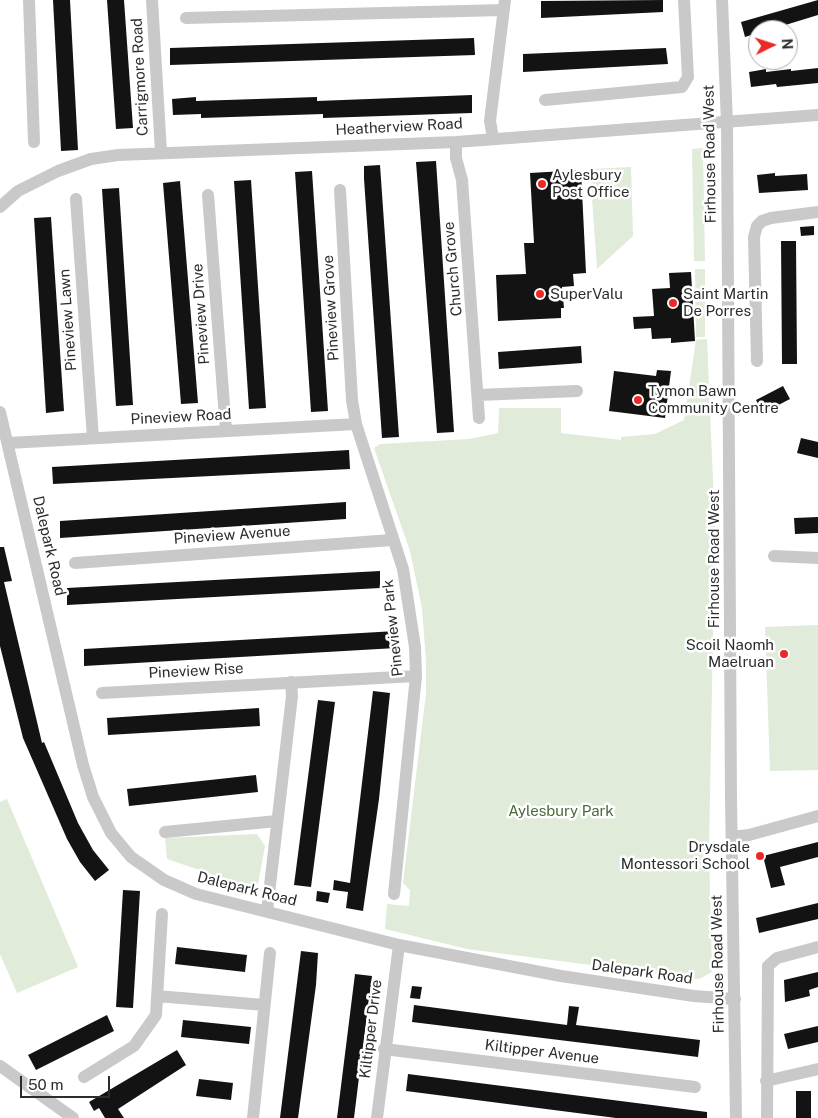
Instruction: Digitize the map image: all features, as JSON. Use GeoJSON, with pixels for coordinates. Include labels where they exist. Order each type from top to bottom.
{"type":"FeatureCollection","features":[{"type":"Feature","properties":{"kind":"street"},"geometry":{"type":"LineString","coordinates":[[28,0],[34,142]]}},
{"type":"Feature","properties":{"kind":"street","name":"Carrigmore Road"},"geometry":{"type":"LineString","coordinates":[[152,0],[161,152]]}},
{"type":"Feature","properties":{"kind":"street"},"geometry":{"type":"LineString","coordinates":[[545,100],[682,87],[688,77],[684,0]]}},
{"type":"Feature","properties":{"kind":"street","name":"Firhouse Road West"},"geometry":{"type":"LineString","coordinates":[[722,0],[727,123],[736,1118]]}},
{"type":"Feature","properties":{"kind":"street"},"geometry":{"type":"LineString","coordinates":[[186,18],[504,5],[490,121],[493,138]]}},
{"type":"Feature","properties":{"kind":"street","name":"Heatherview Road"},"geometry":{"type":"LineString","coordinates":[[0,208],[18,191],[58,171],[100,158],[161,152],[456,142],[818,115]]}},
{"type":"Feature","properties":{"kind":"street","name":"Church Grove"},"geometry":{"type":"LineString","coordinates":[[456,142],[463,193],[479,418]]}},
{"type":"Feature","properties":{"kind":"street","name":"Pineview Grove"},"geometry":{"type":"LineString","coordinates":[[340,190],[352,400],[356,424]]}},
{"type":"Feature","properties":{"kind":"street","name":"Pineview Drive"},"geometry":{"type":"LineString","coordinates":[[208,195],[226,431]]}},
{"type":"Feature","properties":{"kind":"street","name":"Pineview Lawn"},"geometry":{"type":"LineString","coordinates":[[76,199],[93,438]]}},
{"type":"Feature","properties":{"kind":"street"},"geometry":{"type":"LineString","coordinates":[[757,361],[754,237],[757,226],[762,221],[771,218],[818,212]]}},
{"type":"Feature","properties":{"kind":"street"},"geometry":{"type":"LineString","coordinates":[[478,395],[577,391]]}},
{"type":"Feature","properties":{"kind":"street","name":"Dalepark Road"},"geometry":{"type":"LineString","coordinates":[[0,412],[83,764],[93,797],[111,833],[131,857],[180,888],[196,894],[267,910],[399,945],[561,976],[694,996],[735,999]]}},
{"type":"Feature","properties":{"kind":"street","name":"Pineview Road"},"geometry":{"type":"LineString","coordinates":[[8,443],[356,424]]}},
{"type":"Feature","properties":{"kind":"street","name":"Pineview Park"},"geometry":{"type":"LineString","coordinates":[[356,424],[392,540],[403,569],[415,647],[416,676],[394,894]]}},
{"type":"Feature","properties":{"kind":"street","name":"Pineview Avenue"},"geometry":{"type":"LineString","coordinates":[[75,563],[392,540]]}},
{"type":"Feature","properties":{"kind":"street"},"geometry":{"type":"LineString","coordinates":[[774,556],[818,558]]}},
{"type":"Feature","properties":{"kind":"street","name":"Pineview Rise"},"geometry":{"type":"LineString","coordinates":[[102,693],[416,676]]}},
{"type":"Feature","properties":{"kind":"street"},"geometry":{"type":"LineString","coordinates":[[267,910],[292,696],[291,682]]}},
{"type":"Feature","properties":{"kind":"street"},"geometry":{"type":"LineString","coordinates":[[732,837],[749,835],[818,816]]}},
{"type":"Feature","properties":{"kind":"street"},"geometry":{"type":"LineString","coordinates":[[165,832],[277,821]]}},
{"type":"Feature","properties":{"kind":"street"},"geometry":{"type":"LineString","coordinates":[[84,1077],[134,1046],[156,1015],[162,914]]}},
{"type":"Feature","properties":{"kind":"street","name":"Kiltipper Drive"},"geometry":{"type":"LineString","coordinates":[[377,1118],[384,1049],[399,945]]}},
{"type":"Feature","properties":{"kind":"street"},"geometry":{"type":"LineString","coordinates":[[767,1118],[768,966],[777,958],[818,948]]}},
{"type":"Feature","properties":{"kind":"street"},"geometry":{"type":"LineString","coordinates":[[253,1118],[270,953]]}},
{"type":"Feature","properties":{"kind":"street"},"geometry":{"type":"LineString","coordinates":[[157,996],[264,1005]]}},
{"type":"Feature","properties":{"kind":"street","name":"Kiltipper Avenue"},"geometry":{"type":"LineString","coordinates":[[384,1049],[695,1087]]}},
{"type":"Feature","properties":{"kind":"street"},"geometry":{"type":"LineString","coordinates":[[0,1066],[73,1118]]}},
{"type":"Feature","properties":{"kind":"street"},"geometry":{"type":"LineString","coordinates":[[766,1081],[818,1069]]}},
{"type":"Feature","properties":{"kind":"green space"},"geometry":{"type":"Polygon","coordinates":[[[703,148],[705,261],[694,261],[692,149],[703,148]]]}},
{"type":"Feature","properties":{"kind":"green space"},"geometry":{"type":"Polygon","coordinates":[[[631,167],[633,236],[597,269],[590,169],[631,167]]]}},
{"type":"Feature","properties":{"kind":"green space"},"geometry":{"type":"Polygon","coordinates":[[[695,269],[705,269],[705,337],[696,337],[695,269]]]}},
{"type":"Feature","properties":{"kind":"green space","name":"Aylesbury Park"},"geometry":{"type":"Polygon","coordinates":[[[707,339],[715,527],[709,848],[712,972],[699,979],[467,949],[385,929],[387,904],[409,906],[410,890],[403,883],[426,693],[426,661],[422,608],[410,551],[374,448],[380,444],[469,439],[498,433],[499,408],[561,408],[561,433],[621,440],[621,437],[655,434],[684,420],[696,340],[707,339]]]}},
{"type":"Feature","properties":{"kind":"green space"},"geometry":{"type":"Polygon","coordinates":[[[818,625],[818,770],[770,771],[765,627],[818,625]]]}},
{"type":"Feature","properties":{"kind":"green space"},"geometry":{"type":"Polygon","coordinates":[[[7,799],[78,967],[17,993],[0,954],[0,802],[7,799]]]}},
{"type":"Feature","properties":{"kind":"green space"},"geometry":{"type":"Polygon","coordinates":[[[257,834],[265,846],[258,884],[252,888],[167,859],[165,838],[257,834]]]}},
{"type":"Feature","properties":{"kind":"building"},"geometry":{"type":"Polygon","coordinates":[[[53,0],[70,0],[78,150],[61,151],[53,0]]]}},
{"type":"Feature","properties":{"kind":"building"},"geometry":{"type":"Polygon","coordinates":[[[107,0],[124,0],[133,128],[116,129],[107,0]]]}},
{"type":"Feature","properties":{"kind":"building"},"geometry":{"type":"Polygon","coordinates":[[[663,0],[663,12],[541,18],[541,1],[663,0]]]}},
{"type":"Feature","properties":{"kind":"building"},"geometry":{"type":"Polygon","coordinates":[[[818,0],[818,15],[798,21],[748,20],[818,0]]]}},
{"type":"Feature","properties":{"kind":"building"},"geometry":{"type":"Polygon","coordinates":[[[748,20],[748,36],[745,37],[741,22],[748,20]]]}},
{"type":"Feature","properties":{"kind":"building"},"geometry":{"type":"Polygon","coordinates":[[[474,38],[475,55],[170,65],[170,48],[474,38]]]}},
{"type":"Feature","properties":{"kind":"building"},"geometry":{"type":"Polygon","coordinates":[[[666,48],[668,64],[523,72],[523,54],[666,48]]]}},
{"type":"Feature","properties":{"kind":"building"},"geometry":{"type":"Polygon","coordinates":[[[818,68],[818,83],[777,87],[776,84],[751,87],[749,72],[760,70],[766,70],[766,72],[818,68]]]}},
{"type":"Feature","properties":{"kind":"building"},"geometry":{"type":"Polygon","coordinates":[[[472,95],[472,113],[323,118],[323,114],[201,118],[201,114],[173,115],[172,99],[196,97],[196,101],[317,97],[317,101],[472,95]]]}},
{"type":"Feature","properties":{"kind":"building"},"geometry":{"type":"Polygon","coordinates":[[[436,161],[454,432],[437,433],[416,162],[436,161]]]}},
{"type":"Feature","properties":{"kind":"building"},"geometry":{"type":"Polygon","coordinates":[[[380,165],[399,437],[382,438],[364,179],[364,166],[380,165]]]}},
{"type":"Feature","properties":{"kind":"building"},"geometry":{"type":"Polygon","coordinates":[[[581,170],[586,273],[573,274],[574,286],[562,287],[564,308],[561,308],[561,318],[498,321],[496,275],[526,274],[524,243],[534,243],[530,173],[581,170]]]}},
{"type":"Feature","properties":{"kind":"building"},"geometry":{"type":"Polygon","coordinates":[[[312,171],[328,411],[311,412],[295,172],[312,171]]]}},
{"type":"Feature","properties":{"kind":"building"},"geometry":{"type":"Polygon","coordinates":[[[775,173],[775,176],[807,174],[808,190],[759,193],[757,175],[775,173]]]}},
{"type":"Feature","properties":{"kind":"building"},"geometry":{"type":"Polygon","coordinates":[[[251,180],[266,408],[249,409],[234,181],[251,180]]]}},
{"type":"Feature","properties":{"kind":"building"},"geometry":{"type":"Polygon","coordinates":[[[180,181],[198,403],[181,404],[163,183],[180,181]]]}},
{"type":"Feature","properties":{"kind":"building"},"geometry":{"type":"Polygon","coordinates":[[[119,188],[133,405],[116,406],[102,189],[119,188]]]}},
{"type":"Feature","properties":{"kind":"building"},"geometry":{"type":"Polygon","coordinates":[[[51,217],[64,411],[46,413],[34,218],[51,217]]]}},
{"type":"Feature","properties":{"kind":"building"},"geometry":{"type":"Polygon","coordinates":[[[814,226],[814,235],[801,236],[800,227],[814,226]]]}},
{"type":"Feature","properties":{"kind":"building"},"geometry":{"type":"Polygon","coordinates":[[[781,241],[796,241],[797,364],[782,364],[781,241]]]}},
{"type":"Feature","properties":{"kind":"building","name":"Saint Martin De Porres"},"geometry":{"type":"Polygon","coordinates":[[[691,272],[695,341],[671,343],[671,338],[652,339],[651,328],[634,329],[633,317],[654,316],[652,289],[670,288],[669,273],[691,272]]]}},
{"type":"Feature","properties":{"kind":"building"},"geometry":{"type":"Polygon","coordinates":[[[581,346],[582,363],[499,369],[498,352],[581,346]]]}},
{"type":"Feature","properties":{"kind":"building","name":"Tymon Bawn Community Centre"},"geometry":{"type":"Polygon","coordinates":[[[657,370],[671,371],[665,418],[609,411],[614,371],[656,376],[657,370]]]}},
{"type":"Feature","properties":{"kind":"building"},"geometry":{"type":"Polygon","coordinates":[[[783,386],[790,399],[763,413],[756,400],[783,386]]]}},
{"type":"Feature","properties":{"kind":"building"},"geometry":{"type":"Polygon","coordinates":[[[801,438],[818,442],[818,458],[797,453],[801,438]]]}},
{"type":"Feature","properties":{"kind":"building"},"geometry":{"type":"Polygon","coordinates":[[[349,450],[350,469],[53,484],[52,467],[349,450]]]}},
{"type":"Feature","properties":{"kind":"building"},"geometry":{"type":"Polygon","coordinates":[[[346,502],[346,519],[60,538],[60,521],[346,502]]]}},
{"type":"Feature","properties":{"kind":"building"},"geometry":{"type":"Polygon","coordinates":[[[818,517],[818,533],[795,534],[794,518],[818,517]]]}},
{"type":"Feature","properties":{"kind":"building"},"geometry":{"type":"Polygon","coordinates":[[[0,547],[4,547],[12,581],[4,582],[42,743],[44,742],[78,823],[93,850],[109,870],[95,881],[80,862],[67,839],[23,738],[0,646],[0,547]]]}},
{"type":"Feature","properties":{"kind":"building"},"geometry":{"type":"Polygon","coordinates":[[[380,571],[380,588],[67,605],[67,588],[380,571]]]}},
{"type":"Feature","properties":{"kind":"building"},"geometry":{"type":"Polygon","coordinates":[[[396,631],[396,648],[84,666],[84,649],[396,631]]]}},
{"type":"Feature","properties":{"kind":"building"},"geometry":{"type":"Polygon","coordinates":[[[373,691],[390,693],[379,799],[363,911],[346,908],[348,892],[333,890],[334,880],[350,883],[373,691]]]}},
{"type":"Feature","properties":{"kind":"building"},"geometry":{"type":"Polygon","coordinates":[[[318,700],[335,702],[311,887],[294,885],[318,700]]]}},
{"type":"Feature","properties":{"kind":"building"},"geometry":{"type":"Polygon","coordinates":[[[259,708],[260,726],[108,735],[107,718],[259,708]]]}},
{"type":"Feature","properties":{"kind":"building"},"geometry":{"type":"Polygon","coordinates":[[[256,775],[258,792],[129,806],[127,789],[256,775]]]}},
{"type":"Feature","properties":{"kind":"building"},"geometry":{"type":"Polygon","coordinates":[[[818,842],[818,857],[780,867],[785,885],[771,888],[763,856],[818,842]]]}},
{"type":"Feature","properties":{"kind":"building"},"geometry":{"type":"Polygon","coordinates":[[[123,890],[140,891],[133,1008],[116,1007],[123,890]]]}},
{"type":"Feature","properties":{"kind":"building"},"geometry":{"type":"Polygon","coordinates":[[[317,891],[330,893],[328,903],[316,901],[317,891]]]}},
{"type":"Feature","properties":{"kind":"building"},"geometry":{"type":"Polygon","coordinates":[[[818,903],[818,919],[759,933],[756,918],[818,903]]]}},
{"type":"Feature","properties":{"kind":"building"},"geometry":{"type":"Polygon","coordinates":[[[177,947],[247,955],[245,972],[175,964],[177,947]]]}},
{"type":"Feature","properties":{"kind":"building"},"geometry":{"type":"Polygon","coordinates":[[[301,951],[318,953],[316,985],[298,1118],[280,1118],[301,951]]]}},
{"type":"Feature","properties":{"kind":"building"},"geometry":{"type":"Polygon","coordinates":[[[818,972],[818,987],[809,990],[810,996],[785,1002],[784,980],[818,972]]]}},
{"type":"Feature","properties":{"kind":"building"},"geometry":{"type":"Polygon","coordinates":[[[355,974],[372,976],[354,1118],[337,1118],[355,974]]]}},
{"type":"Feature","properties":{"kind":"building"},"geometry":{"type":"Polygon","coordinates":[[[412,986],[422,987],[420,999],[410,998],[412,986]]]}},
{"type":"Feature","properties":{"kind":"building"},"geometry":{"type":"Polygon","coordinates":[[[414,1005],[567,1025],[569,1006],[579,1007],[576,1025],[700,1040],[698,1057],[412,1022],[414,1005]]]}},
{"type":"Feature","properties":{"kind":"building"},"geometry":{"type":"Polygon","coordinates":[[[107,1015],[114,1031],[36,1070],[28,1055],[107,1015]]]}},
{"type":"Feature","properties":{"kind":"building"},"geometry":{"type":"Polygon","coordinates":[[[183,1020],[251,1027],[249,1044],[181,1037],[183,1020]]]}},
{"type":"Feature","properties":{"kind":"building"},"geometry":{"type":"Polygon","coordinates":[[[818,1026],[818,1042],[788,1049],[784,1034],[818,1026]]]}},
{"type":"Feature","properties":{"kind":"building"},"geometry":{"type":"Polygon","coordinates":[[[177,1050],[186,1065],[118,1109],[124,1118],[105,1118],[99,1108],[94,1111],[89,1102],[177,1050]]]}},
{"type":"Feature","properties":{"kind":"building"},"geometry":{"type":"Polygon","coordinates":[[[408,1074],[707,1112],[707,1118],[616,1118],[406,1091],[408,1074]]]}},
{"type":"Feature","properties":{"kind":"building"},"geometry":{"type":"Polygon","coordinates":[[[199,1079],[233,1083],[231,1100],[196,1096],[199,1079]]]}},
{"type":"Feature","properties":{"kind":"building"},"geometry":{"type":"Polygon","coordinates":[[[796,1091],[811,1091],[811,1118],[796,1118],[796,1091]]]}},
{"type":"Feature","properties":{"kind":"place","name":"Aylesbury Post Office"},"geometry":{"type":"Point","coordinates":[542,184]}},
{"type":"Feature","properties":{"kind":"place","name":"SuperValu"},"geometry":{"type":"Point","coordinates":[540,294]}},
{"type":"Feature","properties":{"kind":"place","name":"Saint Martin De Porres"},"geometry":{"type":"Point","coordinates":[673,303]}},
{"type":"Feature","properties":{"kind":"place","name":"Tymon Bawn Community Centre"},"geometry":{"type":"Point","coordinates":[638,400]}},
{"type":"Feature","properties":{"kind":"place","name":"Scoil Naomh Maelruan"},"geometry":{"type":"Point","coordinates":[784,654]}},
{"type":"Feature","properties":{"kind":"place","name":"Drysdale Montessori School"},"geometry":{"type":"Point","coordinates":[760,856]}}]}
